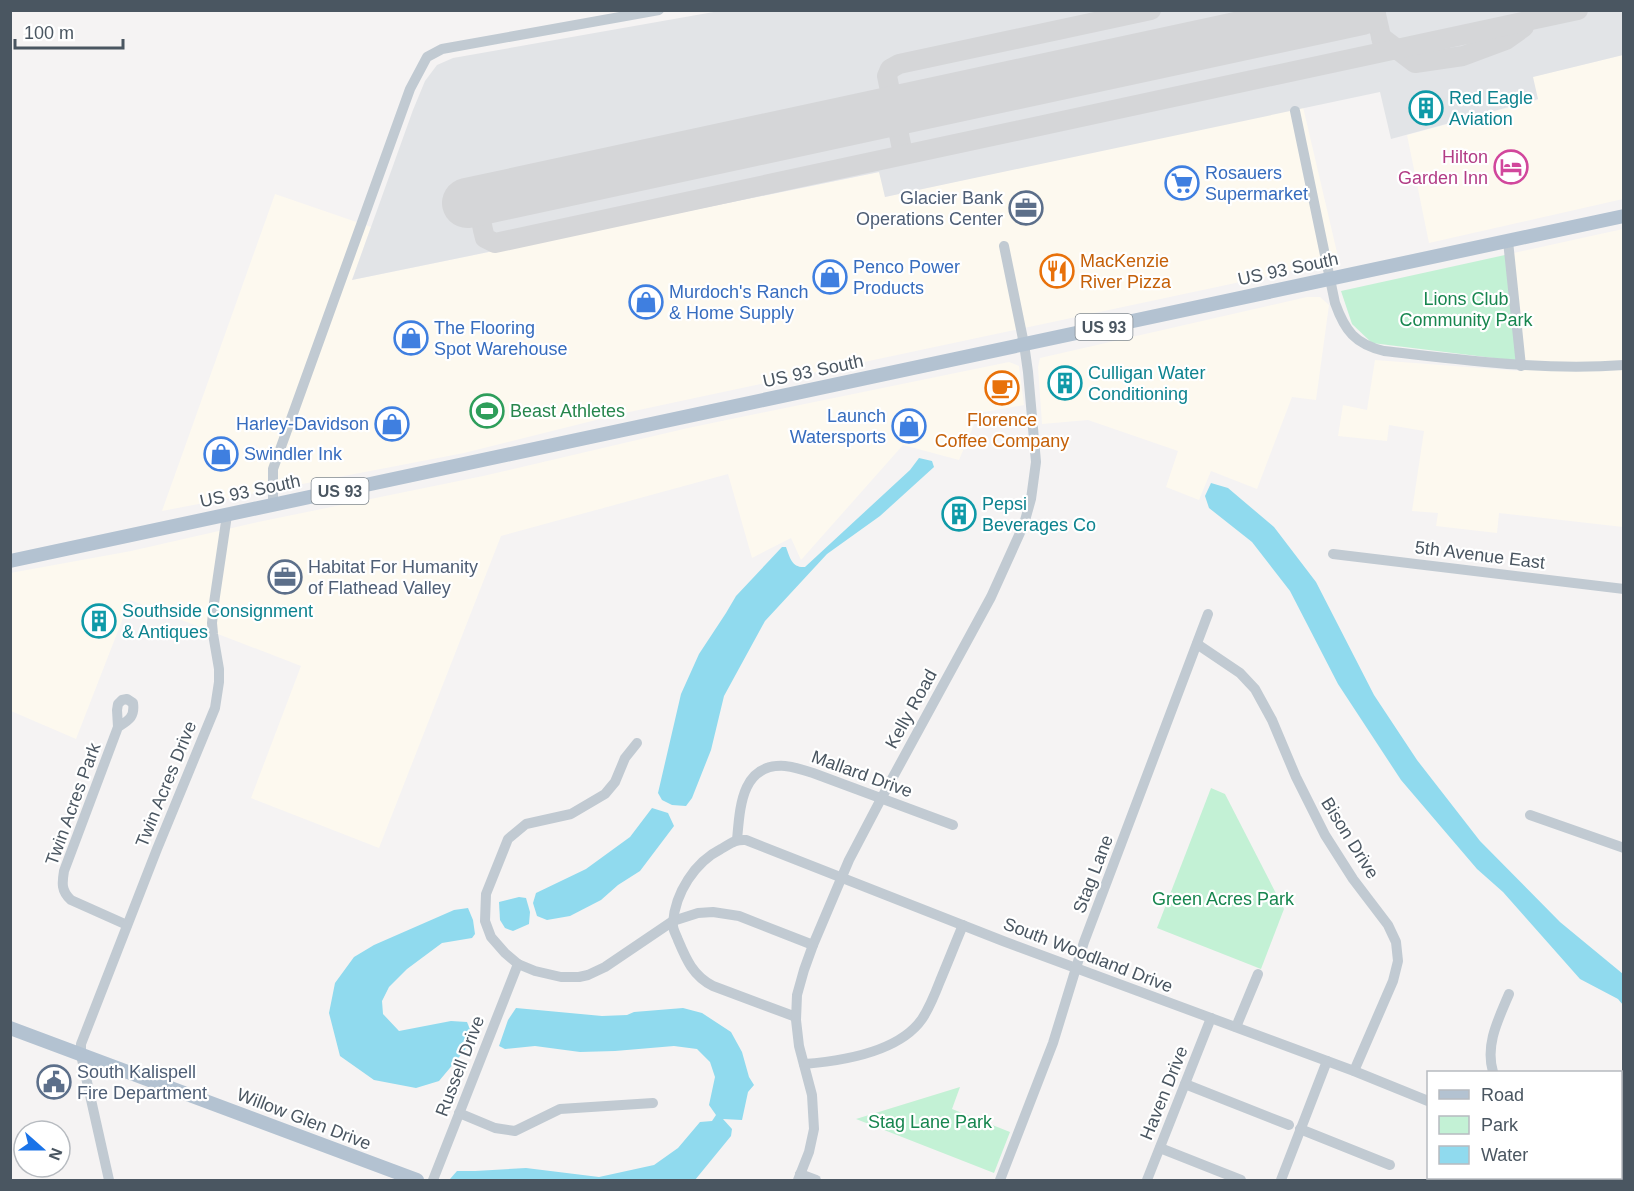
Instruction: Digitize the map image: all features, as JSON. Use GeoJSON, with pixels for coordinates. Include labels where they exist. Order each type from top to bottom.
{"type":"FeatureCollection","features":[{"type":"Feature","properties":{"kind":"main road","name":"US 93 South"},"geometry":{"type":"LineString","coordinates":[[10,561],[1623,216]]}},
{"type":"Feature","properties":{"kind":"main road","name":"Willow Glen Drive"},"geometry":{"type":"LineString","coordinates":[[10,1028],[417,1180]]}},
{"type":"Feature","properties":{"kind":"street"},"geometry":{"type":"LineString","coordinates":[[273,505],[273,470],[410,89],[427,57],[442,49],[658,10]]}},
{"type":"Feature","properties":{"kind":"street"},"geometry":{"type":"LineString","coordinates":[[1295,111],[1335,303],[1346,329],[1364,345],[1384,351],[1521,366],[1562,368],[1623,365]]}},
{"type":"Feature","properties":{"kind":"street"},"geometry":{"type":"LineString","coordinates":[[1508,241],[1521,366]]}},
{"type":"Feature","properties":{"kind":"street","name":"Kelly Road"},"geometry":{"type":"LineString","coordinates":[[799,1177],[812,1141],[814,1117],[812,1095],[797,1033],[797,995],[813,945],[861,835],[991,597],[1028,512],[1034,487],[1036,462],[1028,372],[1004,246]]}},
{"type":"Feature","properties":{"kind":"street","name":"Twin Acres Drive"},"geometry":{"type":"LineString","coordinates":[[81,1055],[84,1036],[215,708],[219,688],[219,669],[212,623],[227,515]]}},
{"type":"Feature","properties":{"kind":"street","name":"5th Avenue East"},"geometry":{"type":"LineString","coordinates":[[1334,554],[1623,589]]}},
{"type":"Feature","properties":{"kind":"street","name":"Stag Lane"},"geometry":{"type":"LineString","coordinates":[[1000,1180],[1053,1043],[1084,942],[1208,614]]}},
{"type":"Feature","properties":{"kind":"street","name":"Bison Drive"},"geometry":{"type":"LineString","coordinates":[[1197,644],[1240,673],[1255,689],[1272,720],[1296,777],[1325,835],[1353,879],[1388,925],[1396,942],[1398,962],[1393,981],[1354,1071]]}},
{"type":"Feature","properties":{"kind":"street","name":"Twin Acres Park"},"geometry":{"type":"LineString","coordinates":[[118,727],[64,871],[62,886],[65,894],[71,900],[127,925]]}},
{"type":"Feature","properties":{"kind":"street"},"geometry":{"type":"LineString","coordinates":[[637,743],[626,758],[615,782],[604,794],[571,814],[526,824],[508,839],[486,894],[485,921],[491,937],[518,964],[561,977],[588,975],[624,955],[673,921],[698,913],[731,914],[813,945]]}},
{"type":"Feature","properties":{"kind":"street","name":"Mallard Drive"},"geometry":{"type":"LineString","coordinates":[[737,840],[742,801],[747,786],[757,774],[770,767],[786,766],[813,773],[953,825]]}},
{"type":"Feature","properties":{"kind":"street"},"geometry":{"type":"LineString","coordinates":[[1530,815],[1623,848]]}},
{"type":"Feature","properties":{"kind":"street"},"geometry":{"type":"LineString","coordinates":[[737,840],[714,852],[696,868],[680,894],[672,926],[685,958],[703,980],[713,986],[796,1017]]}},
{"type":"Feature","properties":{"kind":"street","name":"South Woodland Drive"},"geometry":{"type":"LineString","coordinates":[[737,840],[746,840],[963,925],[1354,1071],[1427,1101]]}},
{"type":"Feature","properties":{"kind":"street"},"geometry":{"type":"LineString","coordinates":[[804,1064],[835,1060],[873,1051],[911,1032],[923,1018],[932,1002],[963,925]]}},
{"type":"Feature","properties":{"kind":"street","name":"Russell Drive"},"geometry":{"type":"LineString","coordinates":[[433,1180],[518,964]]}},
{"type":"Feature","properties":{"kind":"street"},"geometry":{"type":"LineString","coordinates":[[1236,1027],[1258,974]]}},
{"type":"Feature","properties":{"kind":"street"},"geometry":{"type":"LineString","coordinates":[[1493,1071],[1490,1050],[1494,1030],[1509,994]]}},
{"type":"Feature","properties":{"kind":"street","name":"Haven Drive"},"geometry":{"type":"LineString","coordinates":[[1147,1180],[1212,1018]]}},
{"type":"Feature","properties":{"kind":"street"},"geometry":{"type":"LineString","coordinates":[[81,1055],[109,1180]]}},
{"type":"Feature","properties":{"kind":"street"},"geometry":{"type":"LineString","coordinates":[[1281,1180],[1327,1061]]}},
{"type":"Feature","properties":{"kind":"street"},"geometry":{"type":"LineString","coordinates":[[1185,1084],[1289,1125]]}},
{"type":"Feature","properties":{"kind":"street"},"geometry":{"type":"LineString","coordinates":[[459,1113],[495,1128],[515,1131],[560,1109],[653,1103]]}},
{"type":"Feature","properties":{"kind":"street"},"geometry":{"type":"LineString","coordinates":[[1300,1129],[1390,1165]]}},
{"type":"Feature","properties":{"kind":"street"},"geometry":{"type":"LineString","coordinates":[[1160,1148],[1241,1180]]}},
{"type":"Feature","properties":{"kind":"street"},"geometry":{"type":"LineString","coordinates":[[799,1177],[816,1180]]}},
{"type":"Feature","properties":{"kind":"shaded area"},"geometry":{"type":"Polygon","coordinates":[[[725,10],[1623,11],[1623,55],[1533,77],[1538,99],[1391,139],[1380,92],[885,197],[879,172],[352,280],[413,110],[425,81],[437,65],[453,58],[725,10]]]}},
{"type":"Feature","properties":{"kind":"shaded area"},"geometry":{"type":"Polygon","coordinates":[[[1623,55],[1623,199],[1429,243],[1407,135],[1538,100],[1532,77],[1623,55]]]}},
{"type":"Feature","properties":{"kind":"shaded area"},"geometry":{"type":"Polygon","coordinates":[[[1303,107],[1339,261],[620,414],[464,453],[162,511],[275,194],[371,227],[352,280],[880,172],[885,197],[1303,107]]]}},
{"type":"Feature","properties":{"kind":"shaded area"},"geometry":{"type":"Polygon","coordinates":[[[1623,229],[1623,527],[1499,513],[1497,533],[1436,526],[1438,513],[1412,511],[1424,431],[1389,425],[1387,441],[1338,436],[1343,405],[1367,410],[1375,360],[1520,371],[1505,255],[1623,229]]]}},
{"type":"Feature","properties":{"kind":"shaded area"},"geometry":{"type":"Polygon","coordinates":[[[1307,297],[1320,297],[1329,305],[1316,400],[1292,397],[1257,489],[1211,471],[1199,500],[1166,487],[1178,451],[1088,420],[1042,424],[1038,367],[1040,358],[1307,297]]]}},
{"type":"Feature","properties":{"kind":"shaded area"},"geometry":{"type":"Polygon","coordinates":[[[1009,362],[1019,366],[1024,405],[979,413],[959,460],[903,445],[801,560],[791,538],[752,558],[728,474],[501,536],[379,848],[251,798],[301,666],[130,600],[76,739],[11,711],[10,573],[131,551],[258,522],[483,476],[688,428],[1009,362]]]}},
{"type":"Feature","properties":{"kind":"green space","name":"Lions Club Community Park"},"geometry":{"type":"Polygon","coordinates":[[[1505,255],[1518,361],[1372,343],[1352,324],[1341,291],[1505,255]]]}},
{"type":"Feature","properties":{"kind":"green space","name":"Green Acres Park"},"geometry":{"type":"Polygon","coordinates":[[[1211,788],[1225,794],[1284,909],[1261,969],[1157,928],[1211,788]]]}},
{"type":"Feature","properties":{"kind":"green space","name":"Stag Lane Park"},"geometry":{"type":"Polygon","coordinates":[[[960,1087],[952,1109],[1010,1132],[994,1173],[856,1119],[960,1087]]]}},
{"type":"Feature","properties":{"kind":"water"},"geometry":{"type":"Polygon","coordinates":[[[919,458],[932,461],[934,467],[880,516],[827,554],[765,621],[724,696],[711,750],[692,798],[686,806],[672,805],[662,800],[658,793],[681,694],[699,654],[736,596],[782,547],[786,547],[794,564],[805,567],[910,470],[919,458]]]}},
{"type":"Feature","properties":{"kind":"water"},"geometry":{"type":"Polygon","coordinates":[[[1211,483],[1228,488],[1274,527],[1316,582],[1374,695],[1417,760],[1480,841],[1560,922],[1623,974],[1623,1005],[1618,999],[1580,979],[1503,892],[1477,869],[1401,780],[1338,684],[1290,591],[1252,542],[1209,508],[1205,496],[1211,483]]]}},
{"type":"Feature","properties":{"kind":"water"},"geometry":{"type":"Polygon","coordinates":[[[652,808],[668,813],[674,826],[640,871],[618,885],[601,900],[570,916],[547,920],[537,916],[533,903],[536,893],[586,869],[630,837],[652,808]]]}},
{"type":"Feature","properties":{"kind":"water"},"geometry":{"type":"Polygon","coordinates":[[[519,897],[526,898],[530,912],[529,924],[513,931],[505,928],[500,920],[499,902],[519,897]]]}},
{"type":"Feature","properties":{"kind":"water"},"geometry":{"type":"Polygon","coordinates":[[[468,908],[475,934],[472,938],[442,943],[407,969],[389,987],[382,1001],[383,1014],[399,1031],[451,1021],[467,1022],[471,1032],[465,1050],[439,1081],[416,1088],[374,1080],[340,1056],[329,1013],[335,983],[354,957],[374,945],[454,910],[468,908]]]}},
{"type":"Feature","properties":{"kind":"water"},"geometry":{"type":"Polygon","coordinates":[[[516,1008],[602,1016],[683,1008],[702,1013],[731,1032],[742,1052],[749,1077],[754,1085],[748,1092],[742,1120],[723,1119],[732,1129],[731,1136],[695,1180],[451,1180],[457,1171],[526,1168],[599,1177],[654,1165],[678,1148],[700,1122],[712,1121],[716,1115],[709,1105],[715,1077],[710,1062],[697,1049],[674,1046],[580,1052],[535,1046],[505,1049],[499,1046],[508,1020],[516,1008]]]}},
{"type":"Feature","properties":{"kind":"taxiway"},"geometry":{"type":"LineString","coordinates":[[903,154],[887,76],[890,69],[899,64],[1151,10]]}},
{"type":"Feature","properties":{"kind":"taxiway"},"geometry":{"type":"LineString","coordinates":[[1299,10],[1301,23]]}},
{"type":"Feature","properties":{"kind":"taxiway"},"geometry":{"type":"LineString","coordinates":[[1375,10],[1384,50]]}},
{"type":"Feature","properties":{"kind":"taxiway"},"geometry":{"type":"LineString","coordinates":[[477,200],[485,238],[495,243],[1578,10]]}},
{"type":"Feature","properties":{"kind":"taxiway"},"geometry":{"type":"LineString","coordinates":[[1381,37],[1415,63],[1463,56],[1506,40],[1524,27]]}},
{"type":"Feature","properties":{"kind":"runway"},"geometry":{"type":"LineString","coordinates":[[467,203],[1361,10]]}},
{"type":"Feature","properties":{"kind":"place","name":"Red Eagle Aviation"},"geometry":{"type":"Point","coordinates":[1426,108]}},
{"type":"Feature","properties":{"kind":"place","name":"Hilton Garden Inn"},"geometry":{"type":"Point","coordinates":[1511,167]}},
{"type":"Feature","properties":{"kind":"place","name":"Rosauers Supermarket"},"geometry":{"type":"Point","coordinates":[1182,183]}},
{"type":"Feature","properties":{"kind":"place","name":"Glacier Bank Operations Center"},"geometry":{"type":"Point","coordinates":[1026,208]}},
{"type":"Feature","properties":{"kind":"place","name":"MacKenzie River Pizza"},"geometry":{"type":"Point","coordinates":[1057,271]}},
{"type":"Feature","properties":{"kind":"place","name":"Penco Power Products"},"geometry":{"type":"Point","coordinates":[830,277]}},
{"type":"Feature","properties":{"kind":"place","name":"Murdoch's Ranch & Home Supply"},"geometry":{"type":"Point","coordinates":[646,302]}},
{"type":"Feature","properties":{"kind":"place","name":"The Flooring Spot Warehouse"},"geometry":{"type":"Point","coordinates":[411,338]}},
{"type":"Feature","properties":{"kind":"place","name":"Culligan Water Conditioning"},"geometry":{"type":"Point","coordinates":[1065,383]}},
{"type":"Feature","properties":{"kind":"place","name":"Florence Coffee Company"},"geometry":{"type":"Point","coordinates":[1002,388]}},
{"type":"Feature","properties":{"kind":"place","name":"Beast Athletes"},"geometry":{"type":"Point","coordinates":[487,411]}},
{"type":"Feature","properties":{"kind":"place","name":"Harley-Davidson"},"geometry":{"type":"Point","coordinates":[392,424]}},
{"type":"Feature","properties":{"kind":"place","name":"Launch Watersports"},"geometry":{"type":"Point","coordinates":[909,426]}},
{"type":"Feature","properties":{"kind":"place","name":"Swindler Ink"},"geometry":{"type":"Point","coordinates":[221,454]}},
{"type":"Feature","properties":{"kind":"place","name":"Pepsi Beverages Co"},"geometry":{"type":"Point","coordinates":[959,514]}},
{"type":"Feature","properties":{"kind":"place","name":"Habitat For Humanity of Flathead Valley"},"geometry":{"type":"Point","coordinates":[285,577]}},
{"type":"Feature","properties":{"kind":"place","name":"Southside Consignment & Antiques"},"geometry":{"type":"Point","coordinates":[99,621]}},
{"type":"Feature","properties":{"kind":"place","name":"South Kalispell Fire Department"},"geometry":{"type":"Point","coordinates":[54,1082]}}]}
